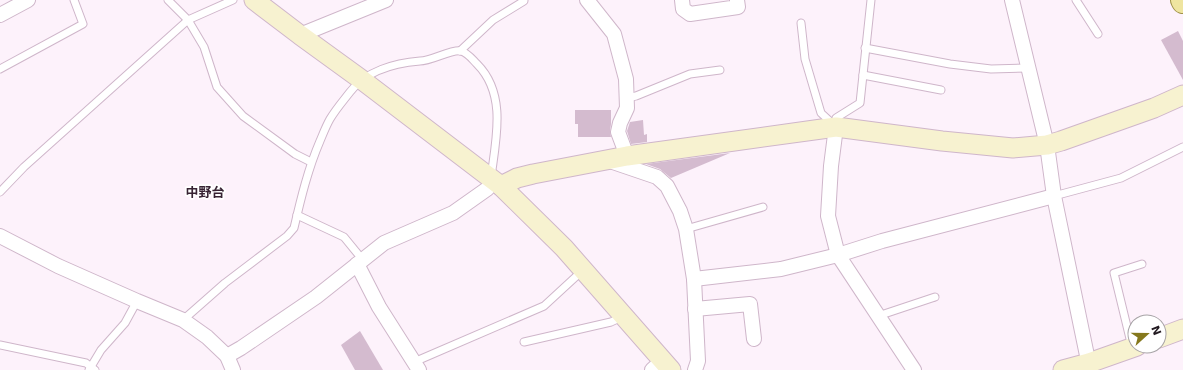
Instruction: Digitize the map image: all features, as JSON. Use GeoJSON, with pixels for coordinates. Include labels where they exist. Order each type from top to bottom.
{"type":"FeatureCollection","features":[{"type":"Feature","properties":{"kind":"street"},"geometry":{"type":"LineString","coordinates":[[0,15],[28,0]]}},
{"type":"Feature","properties":{"kind":"street"},"geometry":{"type":"LineString","coordinates":[[254,0],[496,181],[543,227],[583,270],[624,316],[662,367]]}},
{"type":"Feature","properties":{"kind":"street"},"geometry":{"type":"LineString","coordinates":[[300,35],[386,0]]}},
{"type":"Feature","properties":{"kind":"street"},"geometry":{"type":"LineString","coordinates":[[587,0],[614,34],[626,79],[628,98],[627,108],[620,123],[618,132],[627,156]]}},
{"type":"Feature","properties":{"kind":"street"},"geometry":{"type":"LineString","coordinates":[[682,0],[683,9],[690,14],[738,7],[737,0]]}},
{"type":"Feature","properties":{"kind":"street"},"geometry":{"type":"LineString","coordinates":[[1012,0],[1047,145],[1054,196],[1090,367]]}},
{"type":"Feature","properties":{"kind":"street"},"geometry":{"type":"LineString","coordinates":[[227,356],[316,297],[384,243],[453,213],[496,181],[627,156],[836,127],[942,141],[1013,148],[1047,145],[1154,108],[1183,95]]}},
{"type":"Feature","properties":{"kind":"street"},"geometry":{"type":"LineString","coordinates":[[836,127],[831,166],[828,216],[838,256],[914,370]]}},
{"type":"Feature","properties":{"kind":"street"},"geometry":{"type":"LineString","coordinates":[[606,160],[657,177],[667,186],[680,211],[686,229],[694,279],[698,361],[695,370]]}},
{"type":"Feature","properties":{"kind":"street"},"geometry":{"type":"LineString","coordinates":[[694,279],[781,269],[838,256],[882,241],[1054,196]]}},
{"type":"Feature","properties":{"kind":"street"},"geometry":{"type":"LineString","coordinates":[[0,236],[58,266],[137,302],[183,320],[207,337],[227,356],[233,370]]}},
{"type":"Feature","properties":{"kind":"street"},"geometry":{"type":"LineString","coordinates":[[360,261],[380,307],[416,366]]}},
{"type":"Feature","properties":{"kind":"street"},"geometry":{"type":"LineString","coordinates":[[695,309],[750,304],[754,339]]}},
{"type":"Feature","properties":{"kind":"street"},"geometry":{"type":"LineString","coordinates":[[1167,335],[1183,329]]}},
{"type":"Feature","properties":{"kind":"street"},"geometry":{"type":"LineString","coordinates":[[1063,370],[1090,367],[1127,350]]}},
{"type":"Feature","properties":{"kind":"lane"},"geometry":{"type":"LineString","coordinates":[[0,69],[83,24],[74,0]]}},
{"type":"Feature","properties":{"kind":"lane"},"geometry":{"type":"LineString","coordinates":[[168,0],[188,20],[204,47],[217,87],[243,116],[295,154],[311,162]]}},
{"type":"Feature","properties":{"kind":"lane"},"geometry":{"type":"LineString","coordinates":[[0,192],[24,167],[188,20],[232,0]]}},
{"type":"Feature","properties":{"kind":"lane"},"geometry":{"type":"LineString","coordinates":[[460,51],[493,20],[524,0]]}},
{"type":"Feature","properties":{"kind":"lane"},"geometry":{"type":"LineString","coordinates":[[836,127],[836,118],[860,103],[871,0]]}},
{"type":"Feature","properties":{"kind":"lane"},"geometry":{"type":"LineString","coordinates":[[1076,0],[1098,34]]}},
{"type":"Feature","properties":{"kind":"lane"},"geometry":{"type":"LineString","coordinates":[[801,23],[805,59],[821,113],[836,127]]}},
{"type":"Feature","properties":{"kind":"lane"},"geometry":{"type":"LineString","coordinates":[[866,48],[950,64],[992,69],[1028,68]]}},
{"type":"Feature","properties":{"kind":"lane"},"geometry":{"type":"LineString","coordinates":[[183,320],[225,283],[287,236],[294,228],[311,162],[329,120],[350,91],[362,80],[377,72],[396,64],[436,58],[451,52],[460,51],[469,55],[490,81],[496,99],[496,181]]}},
{"type":"Feature","properties":{"kind":"lane"},"geometry":{"type":"LineString","coordinates":[[628,98],[690,74],[720,70]]}},
{"type":"Feature","properties":{"kind":"lane"},"geometry":{"type":"LineString","coordinates":[[863,75],[941,90]]}},
{"type":"Feature","properties":{"kind":"lane"},"geometry":{"type":"LineString","coordinates":[[1054,196],[1121,178],[1183,147]]}},
{"type":"Feature","properties":{"kind":"lane"},"geometry":{"type":"LineString","coordinates":[[686,229],[763,206]]}},
{"type":"Feature","properties":{"kind":"lane"},"geometry":{"type":"LineString","coordinates":[[297,215],[344,237],[360,261]]}},
{"type":"Feature","properties":{"kind":"lane"},"geometry":{"type":"LineString","coordinates":[[1127,321],[1114,273],[1142,264]]}},
{"type":"Feature","properties":{"kind":"lane"},"geometry":{"type":"LineString","coordinates":[[416,366],[544,306],[583,270]]}},
{"type":"Feature","properties":{"kind":"lane"},"geometry":{"type":"LineString","coordinates":[[878,316],[935,297]]}},
{"type":"Feature","properties":{"kind":"lane"},"geometry":{"type":"LineString","coordinates":[[0,345],[86,363],[91,369],[101,350],[125,323],[137,302]]}},
{"type":"Feature","properties":{"kind":"lane"},"geometry":{"type":"LineString","coordinates":[[524,342],[611,322],[624,316]]}},
{"type":"Feature","properties":{"kind":"building"},"geometry":{"type":"Polygon","coordinates":[[[1178,31],[1183,41],[1183,80],[1161,40],[1178,31]]]}},
{"type":"Feature","properties":{"kind":"building"},"geometry":{"type":"Polygon","coordinates":[[[575,110],[611,110],[611,137],[578,137],[578,124],[575,124],[575,110]]]}},
{"type":"Feature","properties":{"kind":"building"},"geometry":{"type":"Polygon","coordinates":[[[643,120],[644,135],[647,134],[647,142],[631,144],[627,131],[630,122],[643,120]]]}},
{"type":"Feature","properties":{"kind":"building"},"geometry":{"type":"Polygon","coordinates":[[[730,153],[671,178],[660,169],[646,164],[730,153]]]}},
{"type":"Feature","properties":{"kind":"building"},"geometry":{"type":"Polygon","coordinates":[[[360,331],[383,370],[355,370],[341,345],[360,331]]]}},
{"type":"Feature","properties":{"kind":"district","name":"中野台"},"geometry":{"type":"Point","coordinates":[205,192]}}]}
